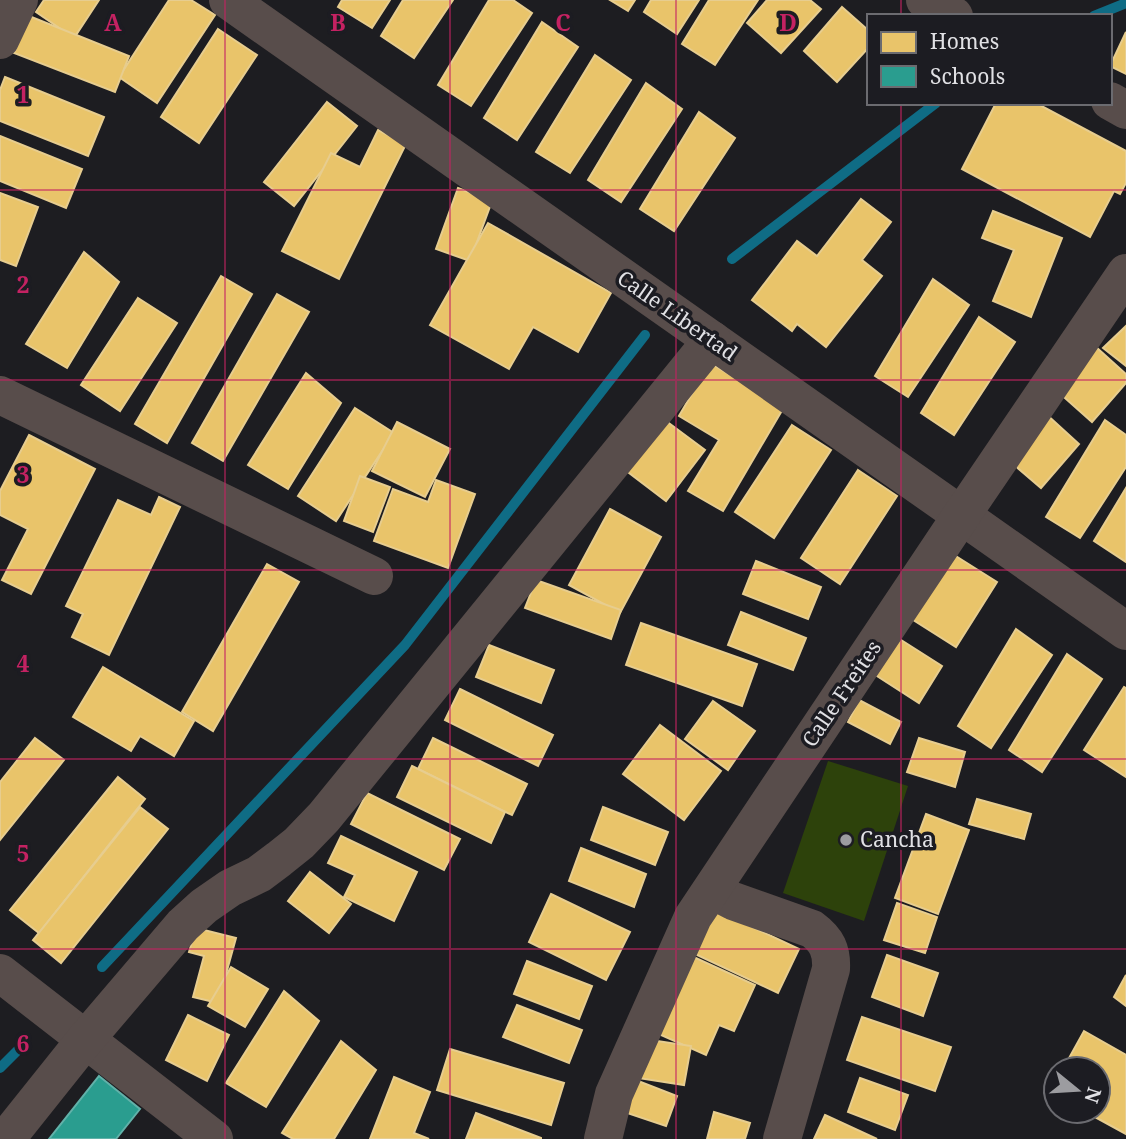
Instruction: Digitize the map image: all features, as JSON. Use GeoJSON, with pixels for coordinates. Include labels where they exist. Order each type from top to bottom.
{"type":"FeatureCollection","features":[{"type":"Feature","properties":{"kind":"street"},"geometry":{"type":"LineString","coordinates":[[0,40],[19,0]]}},
{"type":"Feature","properties":{"kind":"street","name":"Calle Libertad"},"geometry":{"type":"LineString","coordinates":[[228,0],[1126,631]]}},
{"type":"Feature","properties":{"kind":"street"},"geometry":{"type":"LineString","coordinates":[[925,0],[950,14]]}},
{"type":"Feature","properties":{"kind":"street","name":"Calle Freites"},"geometry":{"type":"LineString","coordinates":[[603,1139],[614,1094],[693,917],[1126,273]]}},
{"type":"Feature","properties":{"kind":"street"},"geometry":{"type":"LineString","coordinates":[[6,1139],[85,1040],[183,925],[230,888],[259,874],[279,859],[324,817],[712,340]]}},
{"type":"Feature","properties":{"kind":"street"},"geometry":{"type":"LineString","coordinates":[[0,395],[374,576]]}},
{"type":"Feature","properties":{"kind":"street"},"geometry":{"type":"LineString","coordinates":[[712,890],[733,901],[813,929],[828,945],[832,957],[831,969],[782,1139]]}},
{"type":"Feature","properties":{"kind":"street"},"geometry":{"type":"LineString","coordinates":[[0,973],[214,1139]]}},
{"type":"Feature","properties":{"kind":"green space","name":"Cancha"},"geometry":{"type":"Polygon","coordinates":[[[828,761],[908,786],[864,921],[783,893],[828,761]]]}},
{"type":"Feature","properties":{"kind":"building: Homes"},"geometry":{"type":"Polygon","coordinates":[[[44,0],[99,0],[74,38],[36,12],[44,0]]]}},
{"type":"Feature","properties":{"kind":"building: Homes"},"geometry":{"type":"Polygon","coordinates":[[[169,0],[191,0],[215,15],[157,103],[119,77],[169,0]]]}},
{"type":"Feature","properties":{"kind":"building: Homes"},"geometry":{"type":"Polygon","coordinates":[[[342,0],[390,0],[372,28],[338,7],[342,0]]]}},
{"type":"Feature","properties":{"kind":"building: Homes"},"geometry":{"type":"Polygon","coordinates":[[[403,0],[453,0],[414,58],[381,36],[403,0]]]}},
{"type":"Feature","properties":{"kind":"building: Homes"},"geometry":{"type":"Polygon","coordinates":[[[489,0],[513,0],[532,13],[471,106],[438,85],[489,0]]]}},
{"type":"Feature","properties":{"kind":"building: Homes"},"geometry":{"type":"Polygon","coordinates":[[[610,0],[635,0],[628,11],[610,0]]]}},
{"type":"Feature","properties":{"kind":"building: Homes"},"geometry":{"type":"Polygon","coordinates":[[[651,0],[699,0],[677,34],[644,12],[651,0]]]}},
{"type":"Feature","properties":{"kind":"building: Homes"},"geometry":{"type":"Polygon","coordinates":[[[709,0],[758,0],[715,65],[682,44],[709,0]]]}},
{"type":"Feature","properties":{"kind":"building: Homes"},"geometry":{"type":"Polygon","coordinates":[[[767,0],[810,0],[821,9],[781,53],[747,23],[767,0]]]}},
{"type":"Feature","properties":{"kind":"building: Homes"},"geometry":{"type":"Polygon","coordinates":[[[842,7],[867,29],[867,49],[837,82],[804,51],[842,7]]]}},
{"type":"Feature","properties":{"kind":"building: Homes"},"geometry":{"type":"Polygon","coordinates":[[[29,16],[129,56],[115,92],[14,53],[29,16]]]}},
{"type":"Feature","properties":{"kind":"building: Homes"},"geometry":{"type":"Polygon","coordinates":[[[542,22],[578,47],[517,140],[484,118],[542,22]]]}},
{"type":"Feature","properties":{"kind":"building: Homes"},"geometry":{"type":"Polygon","coordinates":[[[218,29],[257,55],[199,143],[161,117],[218,29]]]}},
{"type":"Feature","properties":{"kind":"building: Homes"},"geometry":{"type":"Polygon","coordinates":[[[1126,32],[1126,74],[1112,67],[1126,32]]]}},
{"type":"Feature","properties":{"kind":"building: Homes"},"geometry":{"type":"Polygon","coordinates":[[[595,55],[631,80],[570,173],[536,152],[595,55]]]}},
{"type":"Feature","properties":{"kind":"building: Homes"},"geometry":{"type":"Polygon","coordinates":[[[5,77],[104,117],[88,156],[0,121],[0,90],[5,77]]]}},
{"type":"Feature","properties":{"kind":"building: Homes"},"geometry":{"type":"Polygon","coordinates":[[[646,83],[682,109],[621,202],[588,180],[646,83]]]}},
{"type":"Feature","properties":{"kind":"building: Homes"},"geometry":{"type":"Polygon","coordinates":[[[327,102],[357,126],[294,206],[264,182],[327,102]]]}},
{"type":"Feature","properties":{"kind":"building: Homes"},"geometry":{"type":"Polygon","coordinates":[[[995,105],[1040,105],[1126,151],[1126,183],[1120,194],[1114,191],[1090,237],[962,169],[995,105]]]}},
{"type":"Feature","properties":{"kind":"building: Homes"},"geometry":{"type":"Polygon","coordinates":[[[699,112],[735,138],[674,231],[640,209],[699,112]]]}},
{"type":"Feature","properties":{"kind":"building: Homes"},"geometry":{"type":"Polygon","coordinates":[[[378,130],[406,144],[339,279],[282,251],[331,153],[360,167],[378,130]]]}},
{"type":"Feature","properties":{"kind":"building: Homes"},"geometry":{"type":"Polygon","coordinates":[[[0,136],[82,169],[66,208],[0,181],[0,136]]]}},
{"type":"Feature","properties":{"kind":"building: Homes"},"geometry":{"type":"Polygon","coordinates":[[[458,188],[492,201],[470,261],[436,249],[458,188]]]}},
{"type":"Feature","properties":{"kind":"building: Homes"},"geometry":{"type":"Polygon","coordinates":[[[0,193],[38,207],[16,266],[0,260],[0,193]]]}},
{"type":"Feature","properties":{"kind":"building: Homes"},"geometry":{"type":"Polygon","coordinates":[[[861,199],[891,222],[862,260],[882,276],[826,347],[797,324],[792,331],[752,300],[797,241],[817,256],[861,199]]]}},
{"type":"Feature","properties":{"kind":"building: Homes"},"geometry":{"type":"Polygon","coordinates":[[[993,211],[1062,238],[1031,317],[993,301],[1014,250],[982,238],[993,211]]]}},
{"type":"Feature","properties":{"kind":"building: Homes"},"geometry":{"type":"Polygon","coordinates":[[[488,223],[611,293],[578,352],[533,327],[509,369],[430,325],[488,223]]]}},
{"type":"Feature","properties":{"kind":"building: Homes"},"geometry":{"type":"Polygon","coordinates":[[[84,252],[119,282],[67,368],[26,344],[84,252]]]}},
{"type":"Feature","properties":{"kind":"building: Homes"},"geometry":{"type":"Polygon","coordinates":[[[221,276],[252,294],[167,443],[135,424],[221,276]]]}},
{"type":"Feature","properties":{"kind":"building: Homes"},"geometry":{"type":"Polygon","coordinates":[[[933,279],[969,305],[908,397],[875,376],[933,279]]]}},
{"type":"Feature","properties":{"kind":"building: Homes"},"geometry":{"type":"Polygon","coordinates":[[[277,294],[309,312],[223,461],[192,443],[277,294]]]}},
{"type":"Feature","properties":{"kind":"building: Homes"},"geometry":{"type":"Polygon","coordinates":[[[138,298],[177,323],[120,411],[81,385],[138,298]]]}},
{"type":"Feature","properties":{"kind":"building: Homes"},"geometry":{"type":"Polygon","coordinates":[[[979,317],[1015,342],[954,435],[921,413],[979,317]]]}},
{"type":"Feature","properties":{"kind":"building: Homes"},"geometry":{"type":"Polygon","coordinates":[[[1126,326],[1126,366],[1103,348],[1126,326]]]}},
{"type":"Feature","properties":{"kind":"building: Homes"},"geometry":{"type":"Polygon","coordinates":[[[1096,347],[1126,374],[1126,383],[1092,422],[1057,391],[1096,347]]]}},
{"type":"Feature","properties":{"kind":"building: Homes"},"geometry":{"type":"Polygon","coordinates":[[[710,363],[784,407],[723,511],[688,491],[719,440],[679,416],[710,363]]]}},
{"type":"Feature","properties":{"kind":"building: Homes"},"geometry":{"type":"Polygon","coordinates":[[[306,373],[341,403],[288,489],[248,465],[306,373]]]}},
{"type":"Feature","properties":{"kind":"building: Homes"},"geometry":{"type":"Polygon","coordinates":[[[355,408],[394,433],[336,521],[298,496],[355,408]]]}},
{"type":"Feature","properties":{"kind":"building: Homes"},"geometry":{"type":"Polygon","coordinates":[[[654,412],[705,450],[666,501],[616,463],[654,412]]]}},
{"type":"Feature","properties":{"kind":"building: Homes"},"geometry":{"type":"Polygon","coordinates":[[[1045,413],[1079,444],[1041,488],[1006,458],[1045,413]]]}},
{"type":"Feature","properties":{"kind":"building: Homes"},"geometry":{"type":"Polygon","coordinates":[[[1105,420],[1126,435],[1126,467],[1080,538],[1046,517],[1105,420]]]}},
{"type":"Feature","properties":{"kind":"building: Homes"},"geometry":{"type":"Polygon","coordinates":[[[397,422],[450,449],[425,497],[372,471],[397,422]]]}},
{"type":"Feature","properties":{"kind":"building: Homes"},"geometry":{"type":"Polygon","coordinates":[[[792,425],[831,450],[774,538],[735,512],[792,425]]]}},
{"type":"Feature","properties":{"kind":"building: Homes"},"geometry":{"type":"Polygon","coordinates":[[[29,435],[95,469],[31,594],[2,580],[28,529],[0,515],[0,491],[29,435]]]}},
{"type":"Feature","properties":{"kind":"building: Homes"},"geometry":{"type":"Polygon","coordinates":[[[858,470],[897,496],[840,584],[801,558],[858,470]]]}},
{"type":"Feature","properties":{"kind":"building: Homes"},"geometry":{"type":"Polygon","coordinates":[[[360,476],[390,487],[373,532],[344,521],[360,476]]]}},
{"type":"Feature","properties":{"kind":"building: Homes"},"geometry":{"type":"Polygon","coordinates":[[[436,480],[475,494],[448,568],[374,541],[393,489],[428,502],[436,480]]]}},
{"type":"Feature","properties":{"kind":"building: Homes"},"geometry":{"type":"Polygon","coordinates":[[[1126,488],[1126,562],[1094,541],[1126,488]]]}},
{"type":"Feature","properties":{"kind":"building: Homes"},"geometry":{"type":"Polygon","coordinates":[[[159,497],[180,507],[109,655],[72,637],[83,614],[66,606],[118,500],[151,515],[159,497]]]}},
{"type":"Feature","properties":{"kind":"building: Homes"},"geometry":{"type":"Polygon","coordinates":[[[610,509],[661,537],[620,613],[569,585],[610,509]]]}},
{"type":"Feature","properties":{"kind":"building: Homes"},"geometry":{"type":"Polygon","coordinates":[[[951,553],[997,582],[956,647],[910,618],[951,553]]]}},
{"type":"Feature","properties":{"kind":"building: Homes"},"geometry":{"type":"Polygon","coordinates":[[[756,561],[821,587],[808,619],[743,594],[756,561]]]}},
{"type":"Feature","properties":{"kind":"building: Homes"},"geometry":{"type":"Polygon","coordinates":[[[267,564],[299,582],[213,731],[182,712],[267,564]]]}},
{"type":"Feature","properties":{"kind":"building: Homes"},"geometry":{"type":"Polygon","coordinates":[[[536,580],[621,610],[611,639],[525,608],[536,580]]]}},
{"type":"Feature","properties":{"kind":"building: Homes"},"geometry":{"type":"Polygon","coordinates":[[[741,612],[806,638],[793,670],[728,645],[741,612]]]}},
{"type":"Feature","properties":{"kind":"building: Homes"},"geometry":{"type":"Polygon","coordinates":[[[641,623],[757,664],[742,706],[626,665],[641,623]]]}},
{"type":"Feature","properties":{"kind":"building: Homes"},"geometry":{"type":"Polygon","coordinates":[[[1016,629],[1052,655],[991,748],[958,726],[1016,629]]]}},
{"type":"Feature","properties":{"kind":"building: Homes"},"geometry":{"type":"Polygon","coordinates":[[[887,631],[942,666],[919,703],[863,667],[887,631]]]}},
{"type":"Feature","properties":{"kind":"building: Homes"},"geometry":{"type":"Polygon","coordinates":[[[489,645],[554,670],[541,703],[476,677],[489,645]]]}},
{"type":"Feature","properties":{"kind":"building: Homes"},"geometry":{"type":"Polygon","coordinates":[[[1067,654],[1102,679],[1042,772],[1009,750],[1067,654]]]}},
{"type":"Feature","properties":{"kind":"building: Homes"},"geometry":{"type":"Polygon","coordinates":[[[103,667],[194,721],[174,756],[140,736],[131,751],[73,717],[103,667]]]}},
{"type":"Feature","properties":{"kind":"building: Homes"},"geometry":{"type":"Polygon","coordinates":[[[1124,687],[1126,688],[1126,777],[1084,750],[1124,687]]]}},
{"type":"Feature","properties":{"kind":"building: Homes"},"geometry":{"type":"Polygon","coordinates":[[[460,689],[553,735],[538,766],[445,720],[460,689]]]}},
{"type":"Feature","properties":{"kind":"building: Homes"},"geometry":{"type":"Polygon","coordinates":[[[859,700],[901,722],[890,744],[848,722],[859,700]]]}},
{"type":"Feature","properties":{"kind":"building: Homes"},"geometry":{"type":"Polygon","coordinates":[[[713,701],[755,731],[728,770],[685,739],[713,701]]]}},
{"type":"Feature","properties":{"kind":"building: Homes"},"geometry":{"type":"Polygon","coordinates":[[[660,725],[721,771],[684,820],[623,774],[660,725]]]}},
{"type":"Feature","properties":{"kind":"building: Homes"},"geometry":{"type":"Polygon","coordinates":[[[35,738],[64,760],[0,840],[0,782],[35,738]]]}},
{"type":"Feature","properties":{"kind":"building: Homes"},"geometry":{"type":"Polygon","coordinates":[[[433,738],[527,784],[512,815],[418,769],[433,738]]]}},
{"type":"Feature","properties":{"kind":"building: Homes"},"geometry":{"type":"Polygon","coordinates":[[[919,738],[965,752],[955,787],[907,772],[919,738]]]}},
{"type":"Feature","properties":{"kind":"building: Homes"},"geometry":{"type":"Polygon","coordinates":[[[412,766],[505,812],[491,843],[397,797],[412,766]]]}},
{"type":"Feature","properties":{"kind":"building: Homes"},"geometry":{"type":"Polygon","coordinates":[[[118,777],[145,799],[39,933],[10,910],[118,777]]]}},
{"type":"Feature","properties":{"kind":"building: Homes"},"geometry":{"type":"Polygon","coordinates":[[[367,793],[460,839],[444,870],[351,824],[367,793]]]}},
{"type":"Feature","properties":{"kind":"building: Homes"},"geometry":{"type":"Polygon","coordinates":[[[977,799],[1031,814],[1024,839],[969,824],[977,799]]]}},
{"type":"Feature","properties":{"kind":"building: Homes"},"geometry":{"type":"Polygon","coordinates":[[[140,807],[168,829],[61,963],[33,940],[140,807]]]}},
{"type":"Feature","properties":{"kind":"building: Homes"},"geometry":{"type":"Polygon","coordinates":[[[603,807],[668,832],[655,865],[591,840],[603,807]]]}},
{"type":"Feature","properties":{"kind":"building: Homes"},"geometry":{"type":"Polygon","coordinates":[[[926,814],[969,830],[938,914],[895,898],[926,814]]]}},
{"type":"Feature","properties":{"kind":"building: Homes"},"geometry":{"type":"Polygon","coordinates":[[[341,836],[417,872],[394,921],[344,897],[355,875],[328,863],[341,836]]]}},
{"type":"Feature","properties":{"kind":"building: Homes"},"geometry":{"type":"Polygon","coordinates":[[[581,848],[646,874],[634,907],[569,881],[581,848]]]}},
{"type":"Feature","properties":{"kind":"building: Homes"},"geometry":{"type":"Polygon","coordinates":[[[310,872],[351,904],[329,933],[288,901],[310,872]]]}},
{"type":"Feature","properties":{"kind":"building: Homes"},"geometry":{"type":"Polygon","coordinates":[[[551,894],[630,932],[606,980],[529,942],[551,894]]]}},
{"type":"Feature","properties":{"kind":"building: Homes"},"geometry":{"type":"Polygon","coordinates":[[[897,903],[937,917],[925,953],[884,940],[897,903]]]}},
{"type":"Feature","properties":{"kind":"building: Homes"},"geometry":{"type":"Polygon","coordinates":[[[716,910],[799,949],[778,993],[695,954],[716,910]]]}},
{"type":"Feature","properties":{"kind":"building: Homes"},"geometry":{"type":"Polygon","coordinates":[[[196,928],[236,938],[218,1003],[193,997],[204,956],[189,952],[196,928]]]}},
{"type":"Feature","properties":{"kind":"building: Homes"},"geometry":{"type":"Polygon","coordinates":[[[687,954],[755,985],[734,1031],[719,1025],[706,1055],[652,1031],[687,954]]]}},
{"type":"Feature","properties":{"kind":"building: Homes"},"geometry":{"type":"Polygon","coordinates":[[[887,955],[938,973],[923,1016],[872,997],[887,955]]]}},
{"type":"Feature","properties":{"kind":"building: Homes"},"geometry":{"type":"Polygon","coordinates":[[[527,961],[592,986],[579,1019],[514,994],[527,961]]]}},
{"type":"Feature","properties":{"kind":"building: Homes"},"geometry":{"type":"Polygon","coordinates":[[[231,967],[268,989],[245,1027],[208,1006],[231,967]]]}},
{"type":"Feature","properties":{"kind":"building: Homes"},"geometry":{"type":"Polygon","coordinates":[[[1126,975],[1126,1006],[1114,997],[1126,975]]]}},
{"type":"Feature","properties":{"kind":"building: Homes"},"geometry":{"type":"Polygon","coordinates":[[[284,991],[319,1021],[266,1107],[226,1083],[284,991]]]}},
{"type":"Feature","properties":{"kind":"building: Homes"},"geometry":{"type":"Polygon","coordinates":[[[517,1005],[582,1030],[569,1063],[503,1037],[517,1005]]]}},
{"type":"Feature","properties":{"kind":"building: Homes"},"geometry":{"type":"Polygon","coordinates":[[[188,1015],[229,1035],[207,1081],[166,1060],[188,1015]]]}},
{"type":"Feature","properties":{"kind":"building: Homes"},"geometry":{"type":"Polygon","coordinates":[[[862,1017],[951,1047],[935,1091],[847,1060],[862,1017]]]}},
{"type":"Feature","properties":{"kind":"building: Homes"},"geometry":{"type":"Polygon","coordinates":[[[1084,1031],[1126,1055],[1126,1134],[1110,1125],[1112,1125],[1112,1055],[1071,1055],[1084,1031]]]}},
{"type":"Feature","properties":{"kind":"building: Homes"},"geometry":{"type":"Polygon","coordinates":[[[644,1039],[691,1046],[684,1085],[638,1078],[644,1039]]]}},
{"type":"Feature","properties":{"kind":"building: Homes"},"geometry":{"type":"Polygon","coordinates":[[[341,1041],[376,1070],[334,1139],[293,1139],[282,1133],[341,1041]]]}},
{"type":"Feature","properties":{"kind":"building: Homes"},"geometry":{"type":"Polygon","coordinates":[[[450,1049],[564,1083],[551,1125],[437,1090],[450,1049]]]}},
{"type":"Feature","properties":{"kind":"building: Homes"},"geometry":{"type":"Polygon","coordinates":[[[394,1077],[430,1092],[414,1133],[429,1139],[370,1139],[394,1077]]]}},
{"type":"Feature","properties":{"kind":"building: Homes"},"geometry":{"type":"Polygon","coordinates":[[[860,1078],[908,1095],[895,1130],[848,1112],[860,1078]]]}},
{"type":"Feature","properties":{"kind":"building: Homes"},"geometry":{"type":"Polygon","coordinates":[[[633,1079],[677,1096],[666,1126],[621,1111],[633,1079]]]}},
{"type":"Feature","properties":{"kind":"building: Homes"},"geometry":{"type":"Polygon","coordinates":[[[714,1112],[750,1123],[745,1139],[707,1139],[714,1112]]]}},
{"type":"Feature","properties":{"kind":"building: Homes"},"geometry":{"type":"Polygon","coordinates":[[[476,1113],[541,1138],[541,1139],[466,1139],[476,1113]]]}},
{"type":"Feature","properties":{"kind":"building: Homes"},"geometry":{"type":"Polygon","coordinates":[[[825,1115],[877,1139],[814,1139],[825,1115]]]}},
{"type":"Feature","properties":{"kind":"building: Schools"},"geometry":{"type":"Polygon","coordinates":[[[99,1076],[140,1109],[116,1139],[49,1139],[99,1076]]]}},
{"type":"Feature","properties":{"kind":"waterway"},"geometry":{"type":"LineString","coordinates":[[1099,14],[1126,3]]}},
{"type":"Feature","properties":{"kind":"waterway"},"geometry":{"type":"LineString","coordinates":[[732,259],[933,105]]}},
{"type":"Feature","properties":{"kind":"waterway"},"geometry":{"type":"LineString","coordinates":[[102,967],[405,645],[645,335]]}},
{"type":"Feature","properties":{"kind":"waterway"},"geometry":{"type":"LineString","coordinates":[[0,1068],[17,1051]]}},
{"type":"Feature","properties":{"kind":"place","name":"Cancha"},"geometry":{"type":"Point","coordinates":[846,840]}}]}
